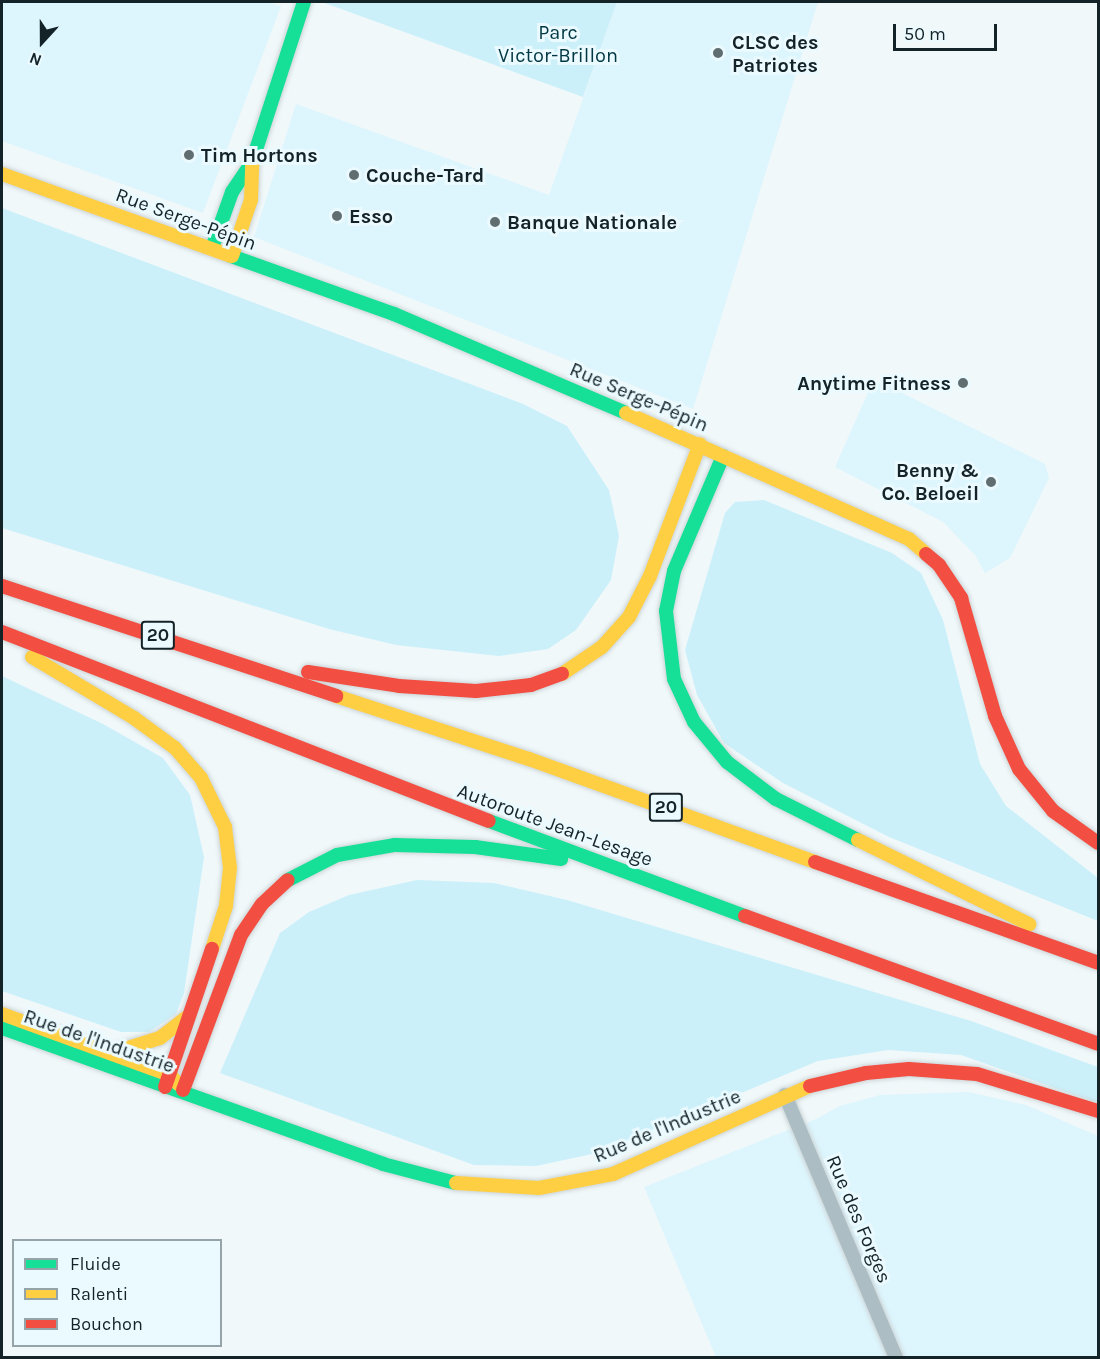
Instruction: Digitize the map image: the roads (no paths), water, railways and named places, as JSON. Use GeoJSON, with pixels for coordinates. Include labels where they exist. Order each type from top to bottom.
{"type":"FeatureCollection","features":[{"type":"Feature","properties":{"kind":"main road"},"geometry":{"type":"LineString","coordinates":[[212,248],[232,192],[252,162],[304,2]]}},
{"type":"Feature","properties":{"kind":"main road"},"geometry":{"type":"LineString","coordinates":[[232,256],[251,200],[252,162]]}},
{"type":"Feature","properties":{"kind":"main road","name":"Rue Serge-Pépin"},"geometry":{"type":"LineString","coordinates":[[2,174],[394,314],[874,520],[929,555],[956,587],[967,609],[991,704],[1019,769],[1053,811],[1098,843]]}},
{"type":"Feature","properties":{"kind":"main road"},"geometry":{"type":"LineString","coordinates":[[231,659],[376,683],[454,691],[520,687],[559,676],[602,647],[629,617],[650,576],[700,444]]}},
{"type":"Feature","properties":{"kind":"main road"},"geometry":{"type":"LineString","coordinates":[[723,456],[677,564],[666,611],[674,679],[700,731],[738,771],[783,802],[1098,961]]}},
{"type":"Feature","properties":{"kind":"main road","name":"20"},"geometry":{"type":"LineString","coordinates":[[2,586],[231,659],[529,759],[1098,961]]}},
{"type":"Feature","properties":{"kind":"main road","name":"Autoroute Jean-Lesage"},"geometry":{"type":"LineString","coordinates":[[2,632],[610,867],[1098,1044]]}},
{"type":"Feature","properties":{"kind":"main road"},"geometry":{"type":"LineString","coordinates":[[2,639],[164,739],[189,763],[215,802],[230,854],[229,894],[167,1081]]}},
{"type":"Feature","properties":{"kind":"main road"},"geometry":{"type":"LineString","coordinates":[[183,1090],[241,935],[266,899],[302,871],[353,850],[426,844],[489,849],[610,867]]}},
{"type":"Feature","properties":{"kind":"main road","name":"Rue de l'Industrie"},"geometry":{"type":"LineString","coordinates":[[2,1014],[112,1053],[183,1090],[420,1176],[464,1185],[520,1189],[570,1184],[613,1174],[785,1095],[826,1080],[866,1073],[946,1070],[1006,1080],[1098,1111]]}},
{"type":"Feature","properties":{"kind":"main road"},"geometry":{"type":"LineString","coordinates":[[112,1053],[160,1038],[186,1018]]}},
{"type":"Feature","properties":{"kind":"main road","name":"Rue de l'Industrie"},"geometry":{"type":"LineString","coordinates":[[2,1028],[167,1081]]}},
{"type":"Feature","properties":{"kind":"street","name":"Rue des Forges"},"geometry":{"type":"LineString","coordinates":[[785,1095],[896,1358]]}},
{"type":"Feature","properties":{"kind":"place","name":"CLSC des Patriotes"},"geometry":{"type":"Point","coordinates":[718,53]}},
{"type":"Feature","properties":{"kind":"place","name":"Tim Hortons"},"geometry":{"type":"Point","coordinates":[189,155]}},
{"type":"Feature","properties":{"kind":"place","name":"Couche-Tard"},"geometry":{"type":"Point","coordinates":[354,175]}},
{"type":"Feature","properties":{"kind":"place","name":"Esso"},"geometry":{"type":"Point","coordinates":[337,216]}},
{"type":"Feature","properties":{"kind":"place","name":"Banque Nationale"},"geometry":{"type":"Point","coordinates":[495,222]}},
{"type":"Feature","properties":{"kind":"place","name":"Anytime Fitness"},"geometry":{"type":"Point","coordinates":[963,383]}},
{"type":"Feature","properties":{"kind":"place","name":"Benny & Co. Beloeil"},"geometry":{"type":"Point","coordinates":[991,482]}},
{"type":"Feature","properties":{"kind":"park label","name":"Parc Victor-Brillon"},"geometry":{"type":"Point","coordinates":[558,44]}}]}
